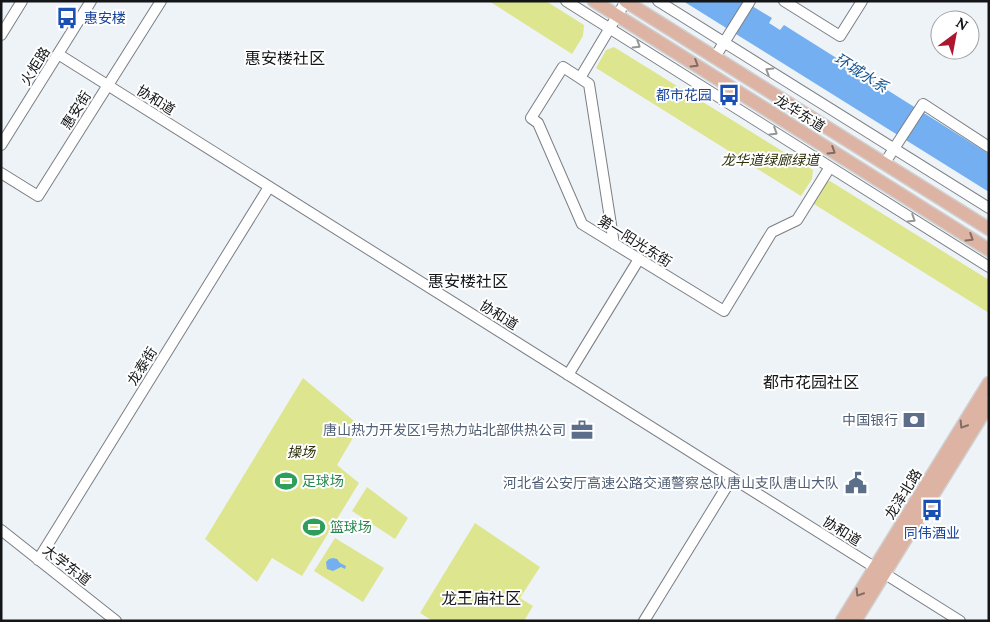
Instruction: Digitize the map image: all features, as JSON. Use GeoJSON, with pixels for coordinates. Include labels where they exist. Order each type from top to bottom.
{"type":"FeatureCollection","features":[{"type":"Feature","properties":{"kind":"main road","name":"龙华东道"},"geometry":{"type":"LineString","coordinates":[[594,1],[989,250]]}},
{"type":"Feature","properties":{"kind":"main road","name":"龙华东道"},"geometry":{"type":"LineString","coordinates":[[626,1],[989,229]]}},
{"type":"Feature","properties":{"kind":"main road","name":"龙泽北路"},"geometry":{"type":"LineString","coordinates":[[854,621],[879,570],[989,383]]}},
{"type":"Feature","properties":{"kind":"main road","name":"龙泽北路"},"geometry":{"type":"LineString","coordinates":[[842,621],[879,570],[989,404]]}},
{"type":"Feature","properties":{"kind":"street"},"geometry":{"type":"LineString","coordinates":[[1,35],[22,1]]}},
{"type":"Feature","properties":{"kind":"street","name":"火炬路"},"geometry":{"type":"LineString","coordinates":[[1,145],[91,1]]}},
{"type":"Feature","properties":{"kind":"street","name":"惠安街"},"geometry":{"type":"LineString","coordinates":[[1,173],[38,196],[160,1]]}},
{"type":"Feature","properties":{"kind":"street"},"geometry":{"type":"LineString","coordinates":[[566,1],[989,266]]}},
{"type":"Feature","properties":{"kind":"street"},"geometry":{"type":"LineString","coordinates":[[614,244],[589,84],[580,78],[626,1]]}},
{"type":"Feature","properties":{"kind":"street"},"geometry":{"type":"LineString","coordinates":[[658,1],[727,38],[897,145],[989,208]]}},
{"type":"Feature","properties":{"kind":"street"},"geometry":{"type":"LineString","coordinates":[[715,57],[750,1]]}},
{"type":"Feature","properties":{"kind":"street"},"geometry":{"type":"LineString","coordinates":[[784,1],[840,36],[862,1]]}},
{"type":"Feature","properties":{"kind":"street","name":"协和道"},"geometry":{"type":"LineString","coordinates":[[58,54],[960,621]]}},
{"type":"Feature","properties":{"kind":"street","name":"第一阳光东街"},"geometry":{"type":"LineString","coordinates":[[580,78],[563,68],[531,118],[538,123],[582,224],[724,311],[772,232],[797,220],[830,167]]}},
{"type":"Feature","properties":{"kind":"street"},"geometry":{"type":"LineString","coordinates":[[884,164],[922,104],[989,147]]}},
{"type":"Feature","properties":{"kind":"street","name":"龙泰街"},"geometry":{"type":"LineString","coordinates":[[38,560],[269,187]]}},
{"type":"Feature","properties":{"kind":"street"},"geometry":{"type":"LineString","coordinates":[[568,375],[639,259]]}},
{"type":"Feature","properties":{"kind":"street"},"geometry":{"type":"LineString","coordinates":[[644,621],[732,478]]}},
{"type":"Feature","properties":{"kind":"street","name":"大学东道"},"geometry":{"type":"LineString","coordinates":[[1,530],[116,621]]}},
{"type":"Feature","properties":{"kind":"green space"},"geometry":{"type":"Polygon","coordinates":[[[489,1],[546,1],[584,25],[583,36],[572,54],[489,1]]]}},
{"type":"Feature","properties":{"kind":"green space","name":"龙华道绿廊绿道"},"geometry":{"type":"Polygon","coordinates":[[[614,47],[813,170],[812,179],[801,196],[596,68],[606,50],[614,47]]]}},
{"type":"Feature","properties":{"kind":"green space","name":"龙华道绿廊绿道"},"geometry":{"type":"Polygon","coordinates":[[[830,181],[989,280],[989,313],[809,201],[820,183],[830,181]]]}},
{"type":"Feature","properties":{"kind":"green space","name":"操场"},"geometry":{"type":"Polygon","coordinates":[[[303,378],[360,426],[337,465],[359,483],[302,576],[272,558],[257,582],[205,539],[303,378]]]}},
{"type":"Feature","properties":{"kind":"green space"},"geometry":{"type":"Polygon","coordinates":[[[367,487],[408,518],[395,539],[352,511],[367,487]]]}},
{"type":"Feature","properties":{"kind":"green space"},"geometry":{"type":"Polygon","coordinates":[[[475,523],[540,567],[520,598],[533,606],[524,621],[433,621],[420,613],[475,523]]]}},
{"type":"Feature","properties":{"kind":"green space"},"geometry":{"type":"Polygon","coordinates":[[[335,538],[384,568],[363,602],[314,571],[335,538]]]}},
{"type":"Feature","properties":{"kind":"water"},"geometry":{"type":"Polygon","coordinates":[[[683,1],[744,1],[772,18],[769,23],[780,30],[784,25],[989,154],[989,192],[683,1]]]}},
{"type":"Feature","properties":{"kind":"water"},"geometry":{"type":"Polygon","coordinates":[[[333,558],[346,566],[345,569],[341,567],[333,571],[327,569],[326,562],[333,558]]]}},
{"type":"Feature","properties":{"kind":"place","name":"惠安楼"},"geometry":{"type":"Point","coordinates":[67,18]}},
{"type":"Feature","properties":{"kind":"place","name":"都市花园"},"geometry":{"type":"Point","coordinates":[729,95]}},
{"type":"Feature","properties":{"kind":"place","name":"中国银行"},"geometry":{"type":"Point","coordinates":[914,420]}},
{"type":"Feature","properties":{"kind":"place","name":"唐山热力开发区1号热力站北部供热公司"},"geometry":{"type":"Point","coordinates":[582,430]}},
{"type":"Feature","properties":{"kind":"place","name":"足球场"},"geometry":{"type":"Point","coordinates":[286,481]}},
{"type":"Feature","properties":{"kind":"place","name":"河北省公安厅高速公路交通警察总队唐山支队唐山大队"},"geometry":{"type":"Point","coordinates":[856,483]}},
{"type":"Feature","properties":{"kind":"place","name":"同伟酒业"},"geometry":{"type":"Point","coordinates":[932,510]}},
{"type":"Feature","properties":{"kind":"place","name":"篮球场"},"geometry":{"type":"Point","coordinates":[314,527]}},
{"type":"Feature","properties":{"kind":"district","name":"惠安楼社区"},"geometry":{"type":"Point","coordinates":[285,58]}},
{"type":"Feature","properties":{"kind":"district","name":"惠安楼社区"},"geometry":{"type":"Point","coordinates":[468,281]}},
{"type":"Feature","properties":{"kind":"district","name":"都市花园社区"},"geometry":{"type":"Point","coordinates":[811,382]}},
{"type":"Feature","properties":{"kind":"district","name":"龙王庙社区"},"geometry":{"type":"Point","coordinates":[481,598]}},
{"type":"Feature","properties":{"kind":"water label","name":"环城水系"},"geometry":{"type":"Point","coordinates":[861,73]}}]}
